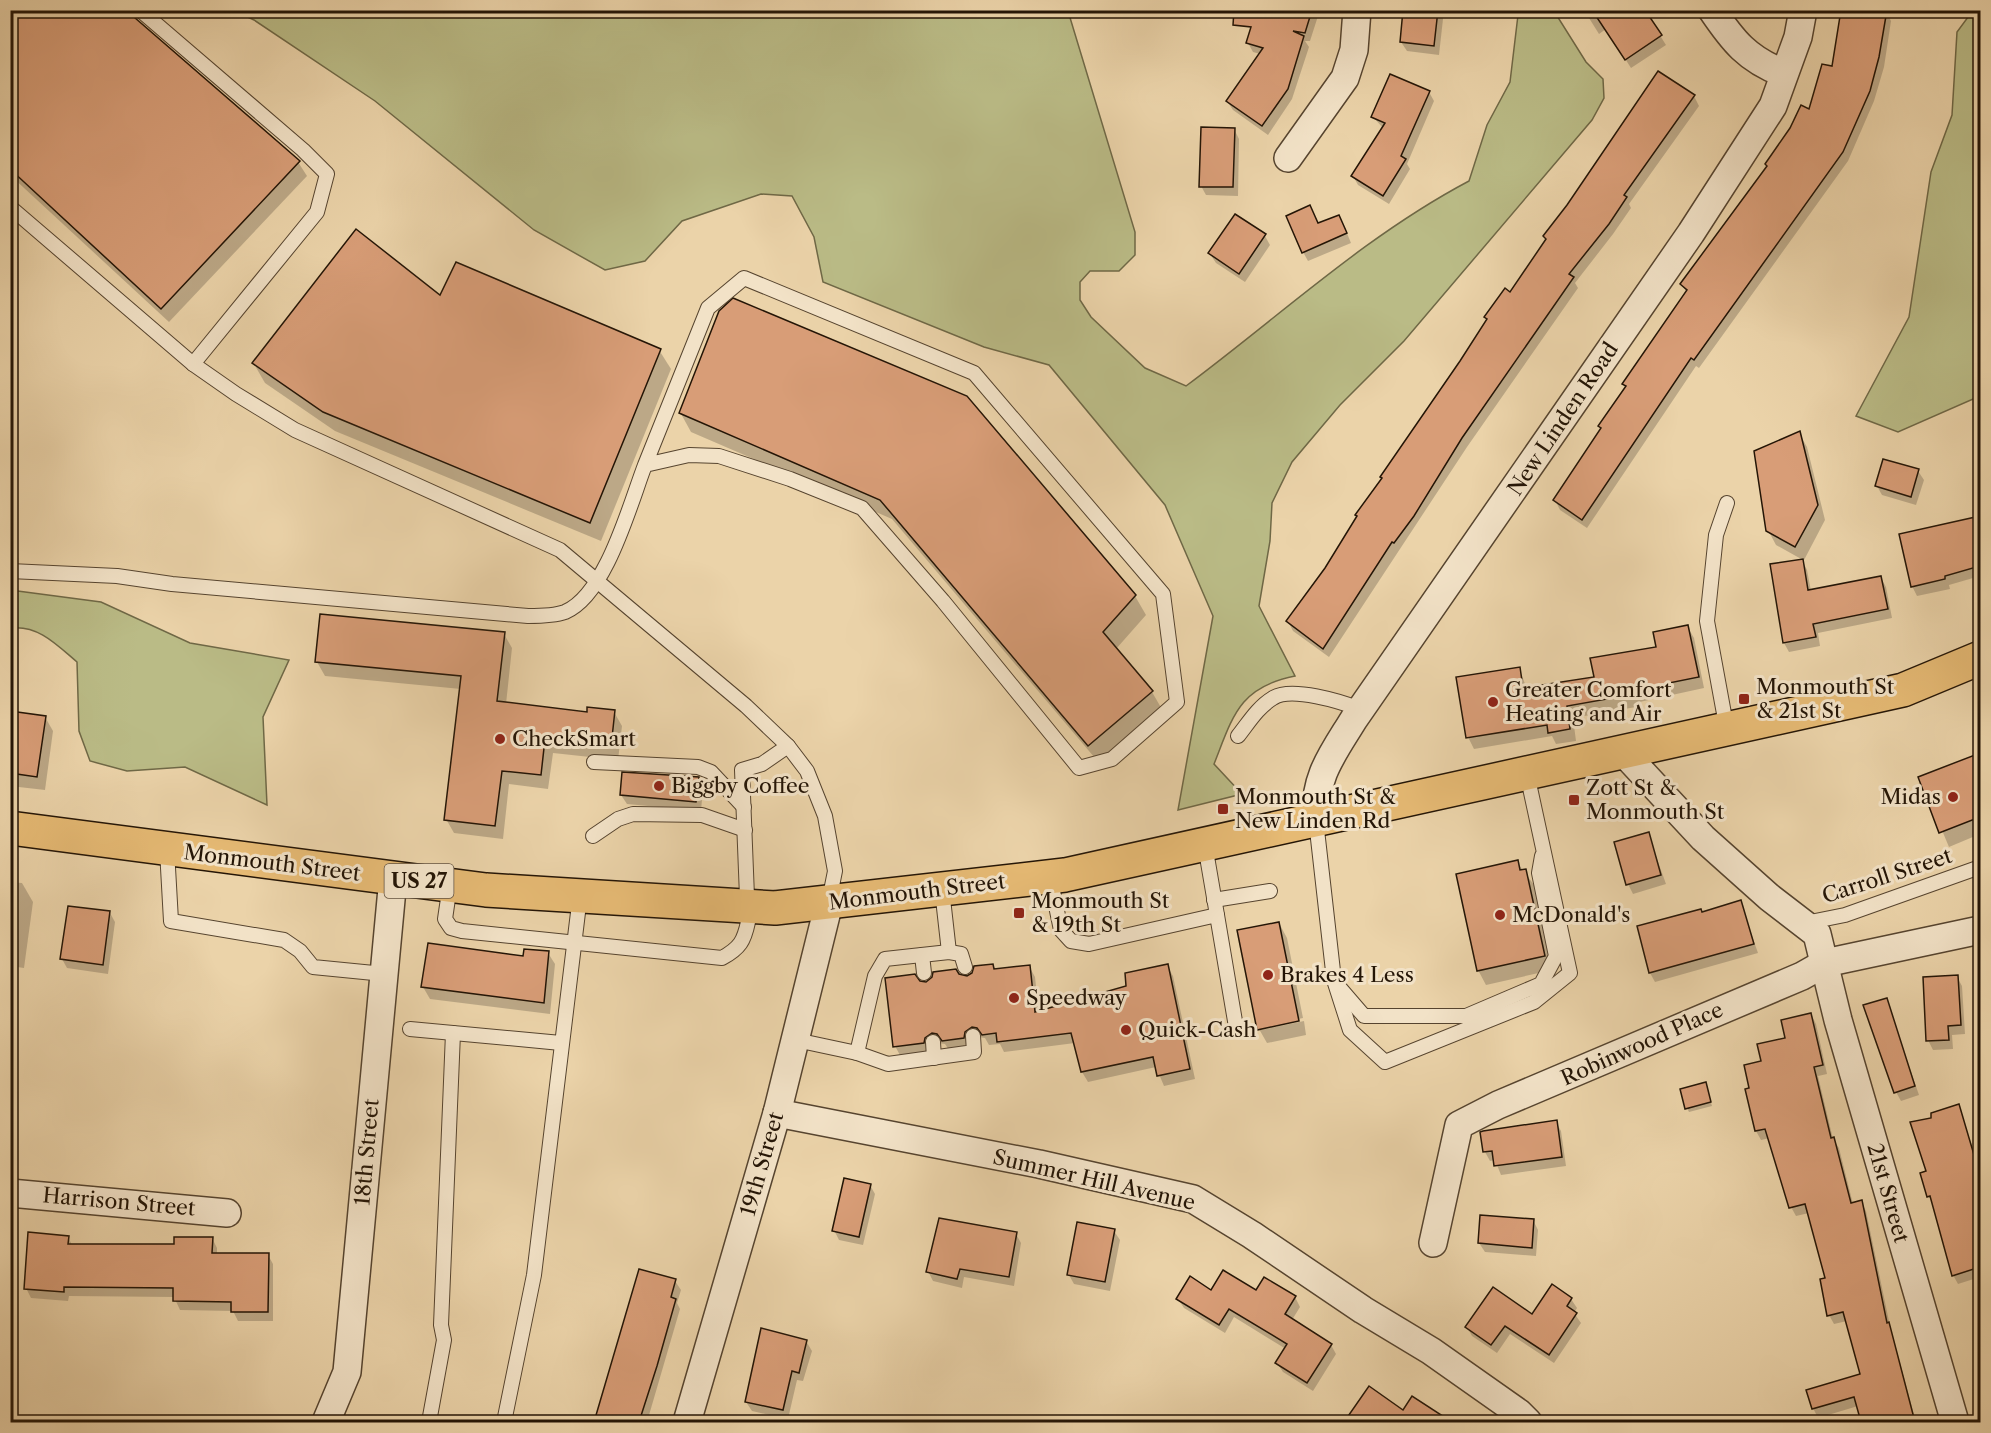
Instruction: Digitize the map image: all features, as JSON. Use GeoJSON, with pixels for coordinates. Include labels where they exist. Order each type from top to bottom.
{"type":"FeatureCollection","features":[{"type":"Feature","properties":{"kind":"main road","name":"Monmouth Street"},"geometry":{"type":"LineString","coordinates":[[10,828],[450,885],[747,907],[829,903],[1050,877],[1205,845],[1903,690],[1980,658]]}},
{"type":"Feature","properties":{"kind":"street"},"geometry":{"type":"LineString","coordinates":[[1288,158],[1345,78],[1354,50],[1357,10]]}},
{"type":"Feature","properties":{"kind":"street"},"geometry":{"type":"LineString","coordinates":[[1712,10],[1742,51],[1760,63],[1783,73]]}},
{"type":"Feature","properties":{"kind":"street","name":"New Linden Road"},"geometry":{"type":"LineString","coordinates":[[1316,820],[1315,795],[1328,761],[1360,709],[1691,233],[1773,106],[1797,37],[1803,10]]}},
{"type":"Feature","properties":{"kind":"street"},"geometry":{"type":"LineString","coordinates":[[1624,753],[1703,838],[1769,897],[1805,923]]}},
{"type":"Feature","properties":{"kind":"street","name":"18th Street"},"geometry":{"type":"LineString","coordinates":[[326,1422],[346,1372],[393,878]]}},
{"type":"Feature","properties":{"kind":"street","name":"19th Street"},"geometry":{"type":"LineString","coordinates":[[687,1422],[777,1113],[829,903]]}},
{"type":"Feature","properties":{"kind":"street","name":"21st Street"},"geometry":{"type":"LineString","coordinates":[[1805,923],[1817,934],[1838,1020],[1954,1422]]}},
{"type":"Feature","properties":{"kind":"street","name":"Robinwood Place"},"geometry":{"type":"LineString","coordinates":[[1433,1243],[1459,1125],[1498,1105],[1802,976],[1825,963],[1980,930]]}},
{"type":"Feature","properties":{"kind":"street","name":"Summer Hill Avenue"},"geometry":{"type":"LineString","coordinates":[[777,1113],[1039,1164],[1193,1199],[1252,1235],[1363,1310],[1431,1351],[1519,1413],[1528,1422]]}},
{"type":"Feature","properties":{"kind":"street","name":"Harrison Street"},"geometry":{"type":"LineString","coordinates":[[10,1193],[227,1213]]}},
{"type":"Feature","properties":{"kind":"lane"},"geometry":{"type":"LineString","coordinates":[[140,10],[303,150],[327,174],[317,212],[193,364]]}},
{"type":"Feature","properties":{"kind":"lane"},"geometry":{"type":"LineString","coordinates":[[10,207],[193,364],[295,430],[560,550],[746,706],[788,746],[807,771],[825,816],[835,871],[829,903]]}},
{"type":"Feature","properties":{"kind":"lane"},"geometry":{"type":"LineString","coordinates":[[10,571],[117,576],[172,584],[528,616],[565,612],[578,603],[596,582],[618,538],[645,465],[708,308],[744,278],[974,373],[1163,594],[1177,702],[1112,759],[1079,768],[943,601],[862,508],[790,479],[719,456],[689,455],[645,465]]}},
{"type":"Feature","properties":{"kind":"lane"},"geometry":{"type":"LineString","coordinates":[[1727,503],[1716,535],[1707,621],[1727,730]]}},
{"type":"Feature","properties":{"kind":"lane"},"geometry":{"type":"LineString","coordinates":[[1238,736],[1259,708],[1276,696],[1296,694],[1329,699],[1360,709]]}},
{"type":"Feature","properties":{"kind":"lane"},"geometry":{"type":"LineString","coordinates":[[450,885],[445,919],[451,928],[462,932],[722,957],[735,951],[743,942],[748,922],[742,770],[762,764],[788,746]]}},
{"type":"Feature","properties":{"kind":"lane"},"geometry":{"type":"LineString","coordinates":[[594,762],[698,767],[711,772],[744,807]]}},
{"type":"Feature","properties":{"kind":"lane"},"geometry":{"type":"LineString","coordinates":[[1316,820],[1334,980],[1350,1030],[1385,1062],[1534,1002],[1570,973],[1527,774]]}},
{"type":"Feature","properties":{"kind":"lane"},"geometry":{"type":"LineString","coordinates":[[593,836],[618,819],[633,814],[702,815],[745,830]]}},
{"type":"Feature","properties":{"kind":"lane"},"geometry":{"type":"LineString","coordinates":[[1205,845],[1236,1026]]}},
{"type":"Feature","properties":{"kind":"lane"},"geometry":{"type":"LineString","coordinates":[[1334,980],[1364,1016],[1466,1016],[1541,984],[1556,956],[1539,873],[1543,848]]}},
{"type":"Feature","properties":{"kind":"lane"},"geometry":{"type":"LineString","coordinates":[[167,850],[171,921],[284,940],[300,951],[313,967],[384,974]]}},
{"type":"Feature","properties":{"kind":"lane","name":"Carroll Street"},"geometry":{"type":"LineString","coordinates":[[1805,923],[1845,915],[1980,867]]}},
{"type":"Feature","properties":{"kind":"lane"},"geometry":{"type":"LineString","coordinates":[[1050,877],[1061,930],[1071,941],[1089,944],[1217,915]]}},
{"type":"Feature","properties":{"kind":"lane"},"geometry":{"type":"LineString","coordinates":[[942,890],[949,952]]}},
{"type":"Feature","properties":{"kind":"lane"},"geometry":{"type":"LineString","coordinates":[[1214,900],[1270,891]]}},
{"type":"Feature","properties":{"kind":"lane"},"geometry":{"type":"LineString","coordinates":[[504,1422],[534,1275],[580,896]]}},
{"type":"Feature","properties":{"kind":"lane"},"geometry":{"type":"LineString","coordinates":[[857,1053],[875,976],[885,959],[949,952],[961,954],[965,968]]}},
{"type":"Feature","properties":{"kind":"lane"},"geometry":{"type":"LineString","coordinates":[[922,955],[924,973]]}},
{"type":"Feature","properties":{"kind":"lane"},"geometry":{"type":"LineString","coordinates":[[410,1029],[561,1043]]}},
{"type":"Feature","properties":{"kind":"lane"},"geometry":{"type":"LineString","coordinates":[[429,1422],[444,1340],[441,1325],[453,1033]]}},
{"type":"Feature","properties":{"kind":"lane"},"geometry":{"type":"LineString","coordinates":[[796,1040],[857,1053],[888,1064],[974,1052],[973,1036]]}},
{"type":"Feature","properties":{"kind":"lane"},"geometry":{"type":"LineString","coordinates":[[933,1042],[934,1058]]}},
{"type":"Feature","properties":{"kind":"green space"},"geometry":{"type":"Polygon","coordinates":[[[235,11],[1068,11],[1135,232],[1135,255],[1119,271],[1090,271],[1080,282],[1080,300],[1091,317],[1145,368],[1186,386],[1394,226],[1469,181],[1487,125],[1510,82],[1518,15],[1515,11],[1554,11],[1586,62],[1603,79],[1604,98],[1592,120],[1404,341],[1340,405],[1292,462],[1272,503],[1270,541],[1259,606],[1295,676],[1261,688],[1250,696],[1233,718],[1214,764],[1242,794],[1178,810],[1213,616],[1165,505],[1049,365],[984,347],[823,282],[814,237],[792,196],[761,194],[682,221],[645,261],[605,270],[534,230],[375,101],[254,20],[235,11]]]}},
{"type":"Feature","properties":{"kind":"green space"},"geometry":{"type":"Polygon","coordinates":[[[1971,13],[1980,20],[1980,396],[1898,432],[1856,416],[1909,317],[1931,172],[1952,115],[1957,32],[1971,13]]]}},
{"type":"Feature","properties":{"kind":"green space"},"geometry":{"type":"Polygon","coordinates":[[[10,590],[101,602],[190,643],[289,660],[263,717],[267,805],[185,767],[127,771],[90,761],[79,731],[77,662],[46,637],[30,630],[11,628],[10,590]]]}},
{"type":"Feature","properties":{"kind":"building"},"geometry":{"type":"Polygon","coordinates":[[[10,10],[130,10],[134,17],[300,161],[161,309],[10,169],[10,10]]]}},
{"type":"Feature","properties":{"kind":"building"},"geometry":{"type":"Polygon","coordinates":[[[1234,10],[1312,10],[1305,33],[1293,31],[1304,36],[1288,89],[1262,126],[1226,101],[1263,48],[1246,43],[1251,27],[1233,25],[1234,10]]]}},
{"type":"Feature","properties":{"kind":"building"},"geometry":{"type":"Polygon","coordinates":[[[1403,10],[1438,10],[1434,46],[1400,42],[1403,10]]]}},
{"type":"Feature","properties":{"kind":"building"},"geometry":{"type":"Polygon","coordinates":[[[1592,10],[1645,10],[1662,35],[1625,60],[1592,10]]]}},
{"type":"Feature","properties":{"kind":"building"},"geometry":{"type":"Polygon","coordinates":[[[1841,10],[1887,10],[1879,57],[1870,91],[1843,152],[1694,360],[1691,358],[1582,520],[1553,500],[1601,428],[1598,426],[1626,386],[1622,384],[1687,290],[1680,284],[1767,166],[1765,164],[1790,128],[1801,105],[1809,109],[1822,64],[1832,66],[1841,10]]]}},
{"type":"Feature","properties":{"kind":"building"},"geometry":{"type":"Polygon","coordinates":[[[1658,71],[1695,95],[1624,195],[1627,197],[1609,224],[1569,274],[1574,277],[1462,438],[1414,516],[1394,543],[1392,542],[1323,649],[1286,621],[1325,568],[1357,516],[1355,515],[1460,361],[1487,319],[1484,317],[1505,288],[1510,292],[1546,239],[1543,236],[1567,205],[1658,71]]]}},
{"type":"Feature","properties":{"kind":"building"},"geometry":{"type":"Polygon","coordinates":[[[1390,74],[1430,91],[1401,156],[1406,159],[1383,196],[1351,176],[1385,123],[1371,117],[1390,74]]]}},
{"type":"Feature","properties":{"kind":"building"},"geometry":{"type":"Polygon","coordinates":[[[1201,127],[1235,128],[1233,187],[1199,187],[1201,127]]]}},
{"type":"Feature","properties":{"kind":"building"},"geometry":{"type":"Polygon","coordinates":[[[1310,205],[1318,223],[1339,215],[1347,233],[1302,253],[1286,216],[1310,205]]]}},
{"type":"Feature","properties":{"kind":"building"},"geometry":{"type":"Polygon","coordinates":[[[1235,214],[1266,234],[1239,274],[1208,253],[1235,214]]]}},
{"type":"Feature","properties":{"kind":"building"},"geometry":{"type":"Polygon","coordinates":[[[356,229],[440,295],[456,262],[661,349],[590,523],[323,412],[252,363],[356,229]]]}},
{"type":"Feature","properties":{"kind":"building"},"geometry":{"type":"Polygon","coordinates":[[[733,298],[967,396],[1136,595],[1103,632],[1153,691],[1088,746],[880,500],[679,413],[719,311],[733,298]]]}},
{"type":"Feature","properties":{"kind":"building"},"geometry":{"type":"Polygon","coordinates":[[[1800,431],[1818,505],[1795,547],[1766,531],[1754,451],[1800,431]]]}},
{"type":"Feature","properties":{"kind":"building"},"geometry":{"type":"Polygon","coordinates":[[[1883,459],[1919,469],[1911,497],[1875,486],[1883,459]]]}},
{"type":"Feature","properties":{"kind":"building"},"geometry":{"type":"Polygon","coordinates":[[[1980,516],[1980,566],[1945,576],[1945,579],[1911,587],[1899,534],[1980,516]]]}},
{"type":"Feature","properties":{"kind":"building"},"geometry":{"type":"Polygon","coordinates":[[[1803,559],[1808,590],[1881,576],[1888,609],[1813,624],[1816,637],[1783,643],[1770,564],[1803,559]]]}},
{"type":"Feature","properties":{"kind":"building"},"geometry":{"type":"Polygon","coordinates":[[[320,614],[505,632],[497,701],[587,712],[587,707],[615,710],[611,747],[545,739],[541,775],[502,771],[495,826],[444,820],[461,676],[315,662],[320,614]]]}},
{"type":"Feature","properties":{"kind":"building"},"geometry":{"type":"Polygon","coordinates":[[[1688,625],[1699,677],[1629,691],[1630,695],[1567,706],[1570,729],[1548,733],[1547,725],[1466,738],[1456,677],[1520,667],[1523,688],[1594,677],[1590,658],[1656,647],[1653,632],[1688,625]]]}},
{"type":"Feature","properties":{"kind":"building"},"geometry":{"type":"Polygon","coordinates":[[[10,711],[46,716],[37,777],[10,773],[10,711]]]}},
{"type":"Feature","properties":{"kind":"building","name":"Midas"},"geometry":{"type":"Polygon","coordinates":[[[1980,753],[1980,817],[1939,833],[1918,777],[1980,753]]]}},
{"type":"Feature","properties":{"kind":"building","name":"Biggby Coffee"},"geometry":{"type":"Polygon","coordinates":[[[622,772],[699,777],[696,802],[620,795],[622,772]]]}},
{"type":"Feature","properties":{"kind":"building"},"geometry":{"type":"Polygon","coordinates":[[[1649,832],[1661,875],[1626,885],[1614,842],[1649,832]]]}},
{"type":"Feature","properties":{"kind":"building","name":"McDonald's"},"geometry":{"type":"Polygon","coordinates":[[[1518,860],[1520,870],[1526,869],[1545,956],[1477,971],[1456,874],[1518,860]]]}},
{"type":"Feature","properties":{"kind":"building"},"geometry":{"type":"Polygon","coordinates":[[[1741,900],[1754,944],[1649,973],[1637,926],[1701,909],[1702,912],[1741,900]]]}},
{"type":"Feature","properties":{"kind":"building"},"geometry":{"type":"Polygon","coordinates":[[[68,906],[110,911],[103,965],[60,959],[68,906]]]}},
{"type":"Feature","properties":{"kind":"building","name":"Brakes 4 Less"},"geometry":{"type":"Polygon","coordinates":[[[1279,922],[1299,1021],[1257,1030],[1237,930],[1279,922]]]}},
{"type":"Feature","properties":{"kind":"building"},"geometry":{"type":"Polygon","coordinates":[[[428,943],[523,956],[524,949],[549,951],[544,1003],[421,987],[428,943]]]}},
{"type":"Feature","properties":{"kind":"building"},"geometry":{"type":"Polygon","coordinates":[[[993,964],[994,969],[1030,965],[1035,1012],[1126,986],[1125,973],[1168,964],[1190,1069],[1157,1076],[1153,1057],[1081,1072],[1071,1033],[997,1042],[996,1033],[982,1035],[977,1028],[972,1027],[965,1032],[964,1038],[942,1041],[937,1034],[932,1033],[925,1038],[924,1043],[893,1047],[885,978],[915,974],[920,981],[926,982],[932,977],[933,972],[956,969],[959,974],[967,976],[972,973],[974,966],[993,964]]]}},
{"type":"Feature","properties":{"kind":"building"},"geometry":{"type":"Polygon","coordinates":[[[1958,975],[1961,1025],[1948,1026],[1949,1040],[1926,1041],[1923,977],[1958,975]]]}},
{"type":"Feature","properties":{"kind":"building"},"geometry":{"type":"Polygon","coordinates":[[[1887,998],[1915,1086],[1894,1093],[1863,1005],[1887,998]]]}},
{"type":"Feature","properties":{"kind":"building"},"geometry":{"type":"Polygon","coordinates":[[[1811,1013],[1823,1065],[1814,1067],[1831,1138],[1834,1137],[1851,1203],[1862,1200],[1887,1323],[1889,1322],[1915,1422],[1861,1422],[1854,1397],[1812,1409],[1806,1390],[1860,1374],[1843,1312],[1827,1316],[1820,1279],[1825,1278],[1805,1204],[1789,1208],[1765,1129],[1755,1131],[1745,1089],[1749,1088],[1744,1065],[1761,1061],[1757,1044],[1785,1038],[1781,1020],[1811,1013]]]}},
{"type":"Feature","properties":{"kind":"building"},"geometry":{"type":"Polygon","coordinates":[[[1706,1082],[1711,1102],[1685,1109],[1680,1089],[1706,1082]]]}},
{"type":"Feature","properties":{"kind":"building"},"geometry":{"type":"Polygon","coordinates":[[[1959,1104],[1974,1155],[1980,1154],[1980,1267],[1952,1276],[1930,1196],[1927,1197],[1920,1173],[1926,1171],[1910,1122],[1931,1118],[1931,1113],[1959,1104]]]}},
{"type":"Feature","properties":{"kind":"building"},"geometry":{"type":"Polygon","coordinates":[[[1557,1120],[1562,1157],[1494,1166],[1492,1151],[1483,1152],[1480,1132],[1557,1120]]]}},
{"type":"Feature","properties":{"kind":"building"},"geometry":{"type":"Polygon","coordinates":[[[844,1178],[871,1184],[859,1237],[832,1231],[844,1178]]]}},
{"type":"Feature","properties":{"kind":"building"},"geometry":{"type":"Polygon","coordinates":[[[1480,1215],[1534,1219],[1532,1248],[1478,1243],[1480,1215]]]}},
{"type":"Feature","properties":{"kind":"building"},"geometry":{"type":"Polygon","coordinates":[[[939,1218],[1017,1232],[1009,1277],[960,1269],[957,1279],[926,1272],[939,1218]]]}},
{"type":"Feature","properties":{"kind":"building"},"geometry":{"type":"Polygon","coordinates":[[[1077,1222],[1115,1229],[1105,1282],[1067,1275],[1077,1222]]]}},
{"type":"Feature","properties":{"kind":"building"},"geometry":{"type":"Polygon","coordinates":[[[28,1232],[69,1236],[68,1244],[174,1244],[174,1237],[213,1237],[212,1253],[269,1253],[268,1312],[231,1312],[231,1302],[173,1301],[173,1288],[64,1287],[64,1292],[24,1289],[28,1232]]]}},
{"type":"Feature","properties":{"kind":"building"},"geometry":{"type":"Polygon","coordinates":[[[639,1269],[676,1279],[671,1297],[676,1299],[657,1366],[639,1422],[594,1422],[639,1269]]]}},
{"type":"Feature","properties":{"kind":"building"},"geometry":{"type":"Polygon","coordinates":[[[1223,1270],[1256,1290],[1264,1277],[1296,1296],[1285,1314],[1332,1344],[1307,1383],[1275,1363],[1287,1344],[1229,1309],[1219,1325],[1176,1299],[1190,1276],[1211,1290],[1223,1270]]]}},
{"type":"Feature","properties":{"kind":"building"},"geometry":{"type":"Polygon","coordinates":[[[1552,1284],[1572,1298],[1567,1306],[1577,1313],[1549,1355],[1505,1326],[1491,1345],[1465,1327],[1493,1287],[1532,1314],[1552,1284]]]}},
{"type":"Feature","properties":{"kind":"building"},"geometry":{"type":"Polygon","coordinates":[[[761,1328],[807,1340],[799,1373],[792,1371],[783,1410],[745,1402],[761,1328]]]}},
{"type":"Feature","properties":{"kind":"building"},"geometry":{"type":"Polygon","coordinates":[[[1369,1386],[1403,1410],[1412,1396],[1452,1422],[1344,1422],[1369,1386]]]}},
{"type":"Feature","properties":{"kind":"place","name":"Monmouth St & 21st St"},"geometry":{"type":"Point","coordinates":[1744,699]}},
{"type":"Feature","properties":{"kind":"place","name":"Greater Comfort Heating and Air"},"geometry":{"type":"Point","coordinates":[1493,702]}},
{"type":"Feature","properties":{"kind":"place","name":"CheckSmart"},"geometry":{"type":"Point","coordinates":[500,739]}},
{"type":"Feature","properties":{"kind":"place","name":"Biggby Coffee"},"geometry":{"type":"Point","coordinates":[659,786]}},
{"type":"Feature","properties":{"kind":"place","name":"Midas"},"geometry":{"type":"Point","coordinates":[1953,797]}},
{"type":"Feature","properties":{"kind":"place","name":"Zott St & Monmouth St"},"geometry":{"type":"Point","coordinates":[1574,800]}},
{"type":"Feature","properties":{"kind":"place","name":"Monmouth St & New Linden Rd"},"geometry":{"type":"Point","coordinates":[1223,809]}},
{"type":"Feature","properties":{"kind":"place","name":"Monmouth St & 19th St"},"geometry":{"type":"Point","coordinates":[1019,913]}},
{"type":"Feature","properties":{"kind":"place","name":"McDonald's"},"geometry":{"type":"Point","coordinates":[1500,915]}},
{"type":"Feature","properties":{"kind":"place","name":"Brakes 4 Less"},"geometry":{"type":"Point","coordinates":[1268,975]}},
{"type":"Feature","properties":{"kind":"place","name":"Speedway"},"geometry":{"type":"Point","coordinates":[1014,998]}},
{"type":"Feature","properties":{"kind":"place","name":"Quick-Cash"},"geometry":{"type":"Point","coordinates":[1126,1030]}}]}
